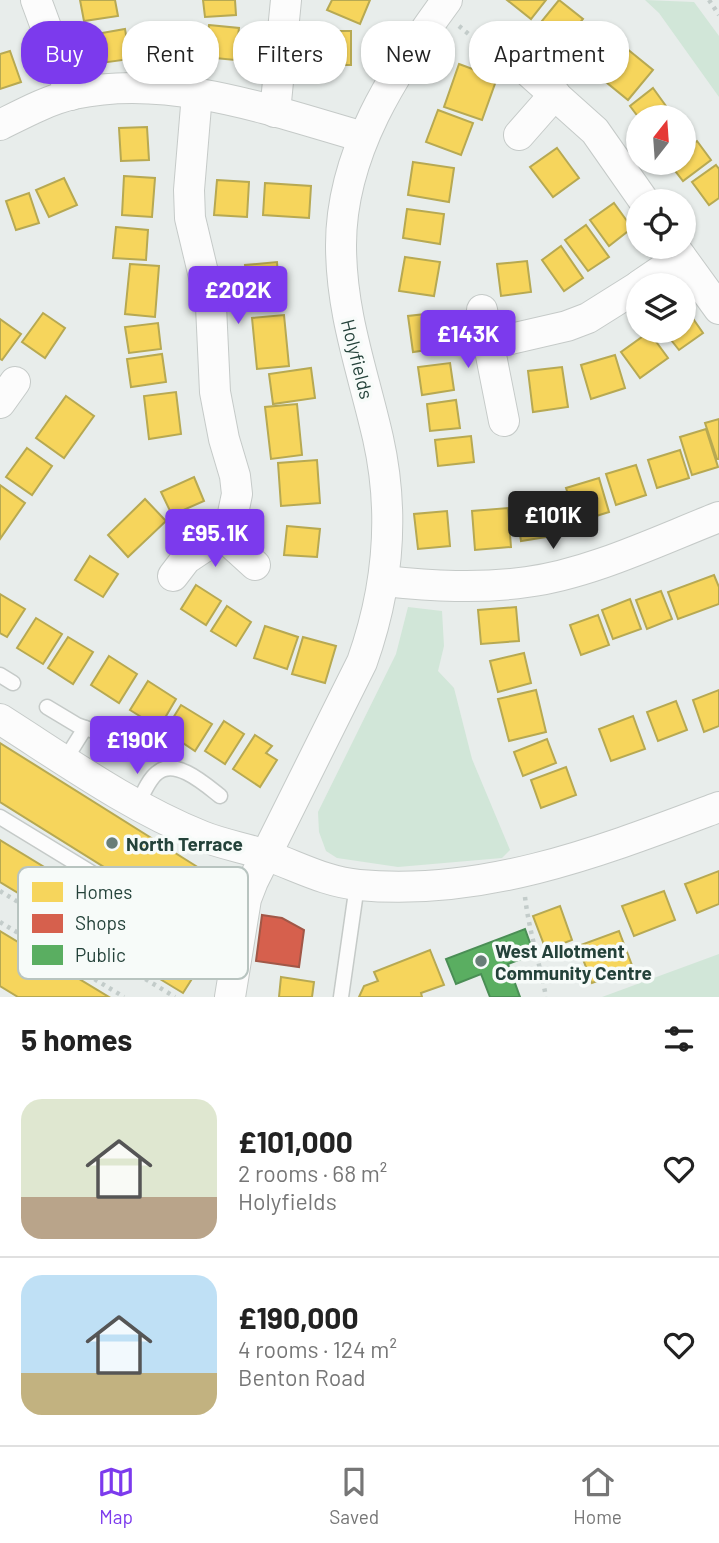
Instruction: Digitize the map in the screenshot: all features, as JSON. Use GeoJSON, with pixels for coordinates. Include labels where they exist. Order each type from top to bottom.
{"type":"FeatureCollection","features":[{"type":"Feature","properties":{"kind":"street"},"geometry":{"type":"LineString","coordinates":[[36,0],[71,95]]}},
{"type":"Feature","properties":{"kind":"street"},"geometry":{"type":"LineString","coordinates":[[275,112],[286,0]]}},
{"type":"Feature","properties":{"kind":"street","name":"Holyfields"},"geometry":{"type":"LineString","coordinates":[[248,894],[362,663],[373,633],[384,581],[388,538],[385,476],[347,319],[342,282],[341,242],[352,170],[363,137],[381,100],[443,5]]}},
{"type":"Feature","properties":{"kind":"street"},"geometry":{"type":"LineString","coordinates":[[543,84],[582,118],[606,144],[636,189]]}},
{"type":"Feature","properties":{"kind":"street"},"geometry":{"type":"LineString","coordinates":[[0,125],[34,108],[71,95],[132,87],[197,94],[275,112],[363,137]]}},
{"type":"Feature","properties":{"kind":"street"},"geometry":{"type":"LineString","coordinates":[[173,576],[186,559],[222,535],[231,523],[237,494],[215,392],[211,306],[190,218],[197,94]]}},
{"type":"Feature","properties":{"kind":"street"},"geometry":{"type":"LineString","coordinates":[[519,135],[555,94]]}},
{"type":"Feature","properties":{"kind":"street"},"geometry":{"type":"LineString","coordinates":[[654,273],[670,259]]}},
{"type":"Feature","properties":{"kind":"street"},"geometry":{"type":"LineString","coordinates":[[683,259],[719,309]]}},
{"type":"Feature","properties":{"kind":"street"},"geometry":{"type":"LineString","coordinates":[[489,344],[578,322],[626,295]]}},
{"type":"Feature","properties":{"kind":"street"},"geometry":{"type":"LineString","coordinates":[[482,310],[504,421]]}},
{"type":"Feature","properties":{"kind":"street"},"geometry":{"type":"LineString","coordinates":[[384,581],[450,587],[486,587],[530,582],[578,570],[719,517]]}},
{"type":"Feature","properties":{"kind":"street"},"geometry":{"type":"LineString","coordinates":[[222,535],[255,565]]}},
{"type":"Feature","properties":{"kind":"street"},"geometry":{"type":"LineString","coordinates":[[0,719],[137,806],[202,836],[267,855],[332,881],[357,885],[433,885],[523,872],[598,852],[719,807]]}},
{"type":"Feature","properties":{"kind":"street","name":"Holyfields"},"geometry":{"type":"LineString","coordinates":[[230,997],[233,979]]}},
{"type":"Feature","properties":{"kind":"lane"},"geometry":{"type":"LineString","coordinates":[[0,675],[13,683]]}},
{"type":"Feature","properties":{"kind":"lane"},"geometry":{"type":"LineString","coordinates":[[47,707],[85,728],[130,744]]}},
{"type":"Feature","properties":{"kind":"lane"},"geometry":{"type":"LineString","coordinates":[[65,760],[85,728]]}},
{"type":"Feature","properties":{"kind":"lane"},"geometry":{"type":"LineString","coordinates":[[137,806],[153,777],[159,770],[167,768],[190,775],[220,796]]}},
{"type":"Feature","properties":{"kind":"lane"},"geometry":{"type":"LineString","coordinates":[[0,817],[82,867]]}},
{"type":"Feature","properties":{"kind":"lane"},"geometry":{"type":"LineString","coordinates":[[341,997],[357,885]]}},
{"type":"Feature","properties":{"kind":"path"},"geometry":{"type":"LineString","coordinates":[[709,0],[719,15]]}},
{"type":"Feature","properties":{"kind":"path"},"geometry":{"type":"LineString","coordinates":[[443,5],[469,29]]}},
{"type":"Feature","properties":{"kind":"path"},"geometry":{"type":"LineString","coordinates":[[523,872],[527,914],[541,965],[546,997]]}},
{"type":"Feature","properties":{"kind":"path"},"geometry":{"type":"LineString","coordinates":[[0,891],[18,902]]}},
{"type":"Feature","properties":{"kind":"path"},"geometry":{"type":"LineString","coordinates":[[0,922],[18,933]]}},
{"type":"Feature","properties":{"kind":"path"},"geometry":{"type":"LineString","coordinates":[[94,979],[124,997]]}},
{"type":"Feature","properties":{"kind":"path"},"geometry":{"type":"LineString","coordinates":[[144,979],[174,997]]}},
{"type":"Feature","properties":{"kind":"green space"},"geometry":{"type":"Polygon","coordinates":[[[645,0],[694,2],[719,36],[719,97],[659,13],[645,0]]]}},
{"type":"Feature","properties":{"kind":"green space"},"geometry":{"type":"Polygon","coordinates":[[[408,607],[442,611],[444,646],[438,671],[454,688],[472,759],[510,850],[502,858],[398,867],[337,858],[326,851],[319,832],[318,812],[396,654],[408,607]]]}},
{"type":"Feature","properties":{"kind":"green space"},"geometry":{"type":"Polygon","coordinates":[[[719,954],[719,997],[602,997],[719,954]]]}},
{"type":"Feature","properties":{"kind":"building: Homes"},"geometry":{"type":"Polygon","coordinates":[[[80,0],[115,0],[118,16],[84,21],[80,0]]]}},
{"type":"Feature","properties":{"kind":"building: Homes"},"geometry":{"type":"Polygon","coordinates":[[[203,0],[235,0],[236,15],[205,17],[203,0]]]}},
{"type":"Feature","properties":{"kind":"building: Homes"},"geometry":{"type":"Polygon","coordinates":[[[332,0],[370,0],[360,24],[327,10],[332,0]]]}},
{"type":"Feature","properties":{"kind":"building: Homes"},"geometry":{"type":"Polygon","coordinates":[[[507,0],[546,0],[531,19],[507,0]]]}},
{"type":"Feature","properties":{"kind":"building: Homes"},"geometry":{"type":"Polygon","coordinates":[[[559,0],[583,19],[581,21],[542,21],[559,0]]]}},
{"type":"Feature","properties":{"kind":"building: Homes"},"geometry":{"type":"Polygon","coordinates":[[[219,26],[233,27],[233,60],[219,58],[219,26]]]}},
{"type":"Feature","properties":{"kind":"building: Homes"},"geometry":{"type":"Polygon","coordinates":[[[122,30],[122,60],[108,62],[108,32],[122,30]]]}},
{"type":"Feature","properties":{"kind":"building: Homes"},"geometry":{"type":"Polygon","coordinates":[[[347,31],[351,31],[351,65],[347,65],[347,31]]]}},
{"type":"Feature","properties":{"kind":"building: Homes"},"geometry":{"type":"Polygon","coordinates":[[[629,50],[653,70],[628,100],[608,84],[629,84],[629,50]]]}},
{"type":"Feature","properties":{"kind":"building: Homes"},"geometry":{"type":"Polygon","coordinates":[[[10,51],[21,82],[0,89],[0,54],[10,51]]]}},
{"type":"Feature","properties":{"kind":"building: Homes"},"geometry":{"type":"Polygon","coordinates":[[[459,64],[469,68],[469,84],[495,84],[482,120],[444,107],[452,84],[455,84],[459,64]]]}},
{"type":"Feature","properties":{"kind":"building: Homes"},"geometry":{"type":"Polygon","coordinates":[[[653,88],[665,105],[631,105],[653,88]]]}},
{"type":"Feature","properties":{"kind":"building: Homes"},"geometry":{"type":"Polygon","coordinates":[[[438,110],[473,123],[461,155],[426,142],[438,110]]]}},
{"type":"Feature","properties":{"kind":"building: Homes"},"geometry":{"type":"Polygon","coordinates":[[[147,127],[149,160],[121,161],[119,128],[147,127]]]}},
{"type":"Feature","properties":{"kind":"building: Homes"},"geometry":{"type":"Polygon","coordinates":[[[696,142],[711,160],[696,171],[696,142]]]}},
{"type":"Feature","properties":{"kind":"building: Homes"},"geometry":{"type":"Polygon","coordinates":[[[557,148],[579,178],[553,197],[530,167],[557,148]]]}},
{"type":"Feature","properties":{"kind":"building: Homes"},"geometry":{"type":"Polygon","coordinates":[[[413,162],[454,168],[449,202],[408,195],[413,162]]]}},
{"type":"Feature","properties":{"kind":"building: Homes"},"geometry":{"type":"Polygon","coordinates":[[[716,165],[719,169],[719,198],[709,205],[692,182],[716,165]]]}},
{"type":"Feature","properties":{"kind":"building: Homes"},"geometry":{"type":"Polygon","coordinates":[[[678,175],[691,175],[683,181],[678,175]]]}},
{"type":"Feature","properties":{"kind":"building: Homes"},"geometry":{"type":"Polygon","coordinates":[[[124,176],[155,178],[152,217],[122,215],[124,176]]]}},
{"type":"Feature","properties":{"kind":"building: Homes"},"geometry":{"type":"Polygon","coordinates":[[[64,178],[77,205],[49,217],[36,190],[64,178]]]}},
{"type":"Feature","properties":{"kind":"building: Homes"},"geometry":{"type":"Polygon","coordinates":[[[217,180],[249,182],[247,217],[214,215],[217,180]]]}},
{"type":"Feature","properties":{"kind":"building: Homes"},"geometry":{"type":"Polygon","coordinates":[[[265,183],[311,186],[309,218],[263,215],[265,183]]]}},
{"type":"Feature","properties":{"kind":"building: Homes"},"geometry":{"type":"Polygon","coordinates":[[[29,193],[39,223],[16,230],[6,201],[29,193]]]}},
{"type":"Feature","properties":{"kind":"building: Homes"},"geometry":{"type":"Polygon","coordinates":[[[614,203],[626,220],[626,233],[609,246],[590,220],[614,203]]]}},
{"type":"Feature","properties":{"kind":"building: Homes"},"geometry":{"type":"Polygon","coordinates":[[[407,209],[444,214],[440,244],[403,238],[407,209]]]}},
{"type":"Feature","properties":{"kind":"building: Homes"},"geometry":{"type":"Polygon","coordinates":[[[586,225],[609,257],[588,271],[565,240],[586,225]]]}},
{"type":"Feature","properties":{"kind":"building: Homes"},"geometry":{"type":"Polygon","coordinates":[[[116,227],[148,230],[146,260],[113,258],[116,227]]]}},
{"type":"Feature","properties":{"kind":"building: Homes"},"geometry":{"type":"Polygon","coordinates":[[[561,246],[583,278],[564,291],[542,260],[561,246]]]}},
{"type":"Feature","properties":{"kind":"building: Homes"},"geometry":{"type":"Polygon","coordinates":[[[405,257],[440,262],[434,296],[399,291],[405,257]]]}},
{"type":"Feature","properties":{"kind":"building: Homes"},"geometry":{"type":"Polygon","coordinates":[[[527,261],[531,292],[501,296],[497,264],[527,261]]]}},
{"type":"Feature","properties":{"kind":"building: Homes"},"geometry":{"type":"Polygon","coordinates":[[[277,262],[280,303],[249,306],[245,265],[277,262]]]}},
{"type":"Feature","properties":{"kind":"building: Homes"},"geometry":{"type":"Polygon","coordinates":[[[130,264],[159,266],[155,317],[125,314],[130,264]]]}},
{"type":"Feature","properties":{"kind":"building: Homes"},"geometry":{"type":"Polygon","coordinates":[[[443,312],[448,347],[413,352],[408,316],[443,312]]]}},
{"type":"Feature","properties":{"kind":"building: Homes"},"geometry":{"type":"Polygon","coordinates":[[[43,313],[65,328],[45,358],[22,342],[43,313]]]}},
{"type":"Feature","properties":{"kind":"building: Homes"},"geometry":{"type":"Polygon","coordinates":[[[284,315],[289,366],[257,369],[252,318],[284,315]]]}},
{"type":"Feature","properties":{"kind":"building: Homes"},"geometry":{"type":"Polygon","coordinates":[[[0,319],[21,334],[2,360],[0,359],[0,319]]]}},
{"type":"Feature","properties":{"kind":"building: Homes"},"geometry":{"type":"Polygon","coordinates":[[[158,323],[161,349],[129,353],[125,327],[158,323]]]}},
{"type":"Feature","properties":{"kind":"building: Homes"},"geometry":{"type":"Polygon","coordinates":[[[696,323],[703,333],[696,338],[696,323]]]}},
{"type":"Feature","properties":{"kind":"building: Homes"},"geometry":{"type":"Polygon","coordinates":[[[634,343],[657,343],[668,358],[640,378],[621,352],[634,343]]]}},
{"type":"Feature","properties":{"kind":"building: Homes"},"geometry":{"type":"Polygon","coordinates":[[[673,343],[689,343],[679,350],[673,343]]]}},
{"type":"Feature","properties":{"kind":"building: Homes"},"geometry":{"type":"Polygon","coordinates":[[[162,354],[166,382],[131,387],[127,359],[162,354]]]}},
{"type":"Feature","properties":{"kind":"building: Homes"},"geometry":{"type":"Polygon","coordinates":[[[615,355],[625,388],[591,399],[581,365],[615,355]]]}},
{"type":"Feature","properties":{"kind":"building: Homes"},"geometry":{"type":"Polygon","coordinates":[[[450,363],[454,390],[422,395],[418,367],[450,363]]]}},
{"type":"Feature","properties":{"kind":"building: Homes"},"geometry":{"type":"Polygon","coordinates":[[[562,367],[568,407],[533,412],[528,371],[562,367]]]}},
{"type":"Feature","properties":{"kind":"building: Homes"},"geometry":{"type":"Polygon","coordinates":[[[311,368],[315,398],[273,404],[269,374],[311,368]]]}},
{"type":"Feature","properties":{"kind":"building: Homes"},"geometry":{"type":"Polygon","coordinates":[[[176,392],[181,434],[149,439],[144,396],[176,392]]]}},
{"type":"Feature","properties":{"kind":"building: Homes"},"geometry":{"type":"Polygon","coordinates":[[[66,396],[94,416],[64,458],[36,438],[66,396]]]}},
{"type":"Feature","properties":{"kind":"building: Homes"},"geometry":{"type":"Polygon","coordinates":[[[456,400],[460,428],[430,431],[427,404],[456,400]]]}},
{"type":"Feature","properties":{"kind":"building: Homes"},"geometry":{"type":"Polygon","coordinates":[[[297,404],[302,455],[271,459],[265,407],[297,404]]]}},
{"type":"Feature","properties":{"kind":"building: Homes"},"geometry":{"type":"Polygon","coordinates":[[[719,419],[719,459],[717,459],[705,423],[719,419]]]}},
{"type":"Feature","properties":{"kind":"building: Homes"},"geometry":{"type":"Polygon","coordinates":[[[706,429],[718,467],[692,475],[680,437],[706,429]]]}},
{"type":"Feature","properties":{"kind":"building: Homes"},"geometry":{"type":"Polygon","coordinates":[[[471,436],[474,462],[438,466],[435,440],[471,436]]]}},
{"type":"Feature","properties":{"kind":"building: Homes"},"geometry":{"type":"Polygon","coordinates":[[[27,448],[52,466],[32,495],[6,477],[27,448]]]}},
{"type":"Feature","properties":{"kind":"building: Homes"},"geometry":{"type":"Polygon","coordinates":[[[680,450],[689,478],[657,488],[648,460],[680,450]]]}},
{"type":"Feature","properties":{"kind":"building: Homes"},"geometry":{"type":"Polygon","coordinates":[[[317,460],[320,503],[281,506],[278,463],[317,460]]]}},
{"type":"Feature","properties":{"kind":"building: Homes"},"geometry":{"type":"Polygon","coordinates":[[[636,465],[646,495],[616,505],[606,474],[636,465]]]}},
{"type":"Feature","properties":{"kind":"building: Homes"},"geometry":{"type":"Polygon","coordinates":[[[194,477],[204,501],[172,515],[161,492],[194,477]]]}},
{"type":"Feature","properties":{"kind":"building: Homes"},"geometry":{"type":"Polygon","coordinates":[[[599,478],[609,512],[577,522],[566,488],[599,478]]]}},
{"type":"Feature","properties":{"kind":"building: Homes"},"geometry":{"type":"Polygon","coordinates":[[[0,485],[25,503],[0,539],[0,485]]]}},
{"type":"Feature","properties":{"kind":"building: Homes"},"geometry":{"type":"Polygon","coordinates":[[[145,499],[166,521],[128,557],[108,535],[145,499]]]}},
{"type":"Feature","properties":{"kind":"building: Homes"},"geometry":{"type":"Polygon","coordinates":[[[547,499],[553,536],[521,541],[515,504],[547,499]]]}},
{"type":"Feature","properties":{"kind":"building: Homes"},"geometry":{"type":"Polygon","coordinates":[[[508,508],[511,547],[475,550],[472,511],[508,508]]]}},
{"type":"Feature","properties":{"kind":"building: Homes"},"geometry":{"type":"Polygon","coordinates":[[[447,511],[450,546],[418,549],[414,514],[447,511]]]}},
{"type":"Feature","properties":{"kind":"building: Homes"},"geometry":{"type":"Polygon","coordinates":[[[287,526],[320,529],[317,557],[284,555],[287,526]]]}},
{"type":"Feature","properties":{"kind":"building: Homes"},"geometry":{"type":"Polygon","coordinates":[[[90,556],[118,574],[103,597],[75,580],[90,556]]]}},
{"type":"Feature","properties":{"kind":"building: Homes"},"geometry":{"type":"Polygon","coordinates":[[[714,575],[719,587],[719,604],[678,619],[668,592],[714,575]]]}},
{"type":"Feature","properties":{"kind":"building: Homes"},"geometry":{"type":"Polygon","coordinates":[[[196,585],[221,601],[206,625],[181,609],[196,585]]]}},
{"type":"Feature","properties":{"kind":"building: Homes"},"geometry":{"type":"Polygon","coordinates":[[[661,591],[672,619],[647,629],[636,600],[661,591]]]}},
{"type":"Feature","properties":{"kind":"building: Homes"},"geometry":{"type":"Polygon","coordinates":[[[0,594],[25,609],[7,637],[0,633],[0,594]]]}},
{"type":"Feature","properties":{"kind":"building: Homes"},"geometry":{"type":"Polygon","coordinates":[[[630,599],[641,629],[613,639],[602,610],[630,599]]]}},
{"type":"Feature","properties":{"kind":"building: Homes"},"geometry":{"type":"Polygon","coordinates":[[[227,606],[251,622],[236,646],[211,631],[227,606]]]}},
{"type":"Feature","properties":{"kind":"building: Homes"},"geometry":{"type":"Polygon","coordinates":[[[516,607],[519,641],[481,644],[478,610],[516,607]]]}},
{"type":"Feature","properties":{"kind":"building: Homes"},"geometry":{"type":"Polygon","coordinates":[[[598,615],[609,645],[581,655],[570,625],[598,615]]]}},
{"type":"Feature","properties":{"kind":"building: Homes"},"geometry":{"type":"Polygon","coordinates":[[[36,618],[62,634],[43,664],[17,648],[36,618]]]}},
{"type":"Feature","properties":{"kind":"building: Homes"},"geometry":{"type":"Polygon","coordinates":[[[265,626],[298,637],[287,669],[254,658],[265,626]]]}},
{"type":"Feature","properties":{"kind":"building: Homes"},"geometry":{"type":"Polygon","coordinates":[[[68,637],[93,652],[73,684],[48,668],[68,637]]]}},
{"type":"Feature","properties":{"kind":"building: Homes"},"geometry":{"type":"Polygon","coordinates":[[[303,637],[336,646],[325,683],[292,674],[303,637]]]}},
{"type":"Feature","properties":{"kind":"building: Homes"},"geometry":{"type":"Polygon","coordinates":[[[524,653],[531,683],[498,692],[490,661],[524,653]]]}},
{"type":"Feature","properties":{"kind":"building: Homes"},"geometry":{"type":"Polygon","coordinates":[[[109,656],[137,674],[119,703],[91,685],[109,656]]]}},
{"type":"Feature","properties":{"kind":"building: Homes"},"geometry":{"type":"Polygon","coordinates":[[[148,681],[176,699],[159,728],[130,710],[148,681]]]}},
{"type":"Feature","properties":{"kind":"building: Homes"},"geometry":{"type":"Polygon","coordinates":[[[536,690],[546,732],[509,741],[498,699],[536,690]]]}},
{"type":"Feature","properties":{"kind":"building: Homes"},"geometry":{"type":"Polygon","coordinates":[[[719,690],[719,726],[704,732],[693,700],[719,690]]]}},
{"type":"Feature","properties":{"kind":"building: Homes"},"geometry":{"type":"Polygon","coordinates":[[[676,701],[687,730],[658,741],[647,712],[676,701]]]}},
{"type":"Feature","properties":{"kind":"building: Homes"},"geometry":{"type":"Polygon","coordinates":[[[181,705],[212,724],[195,751],[165,731],[181,705]]]}},
{"type":"Feature","properties":{"kind":"building: Homes"},"geometry":{"type":"Polygon","coordinates":[[[633,716],[645,749],[611,761],[599,729],[633,716]]]}},
{"type":"Feature","properties":{"kind":"building: Homes"},"geometry":{"type":"Polygon","coordinates":[[[224,721],[244,734],[225,764],[205,751],[224,721]]]}},
{"type":"Feature","properties":{"kind":"building: Homes"},"geometry":{"type":"Polygon","coordinates":[[[255,735],[272,746],[266,753],[277,760],[260,787],[233,769],[255,735]]]}},
{"type":"Feature","properties":{"kind":"building: Homes"},"geometry":{"type":"Polygon","coordinates":[[[547,739],[556,763],[523,776],[514,752],[547,739]]]}},
{"type":"Feature","properties":{"kind":"building: Homes","name":"North Terrace"},"geometry":{"type":"Polygon","coordinates":[[[0,743],[198,867],[104,867],[0,802],[0,743]]]}},
{"type":"Feature","properties":{"kind":"building: Homes"},"geometry":{"type":"Polygon","coordinates":[[[566,767],[576,795],[541,808],[531,780],[566,767]]]}},
{"type":"Feature","properties":{"kind":"building: Homes"},"geometry":{"type":"Polygon","coordinates":[[[0,840],[44,867],[18,867],[18,893],[0,882],[0,840]]]}},
{"type":"Feature","properties":{"kind":"building: Homes"},"geometry":{"type":"Polygon","coordinates":[[[719,871],[719,904],[697,913],[685,884],[719,871]]]}},
{"type":"Feature","properties":{"kind":"building: Homes"},"geometry":{"type":"Polygon","coordinates":[[[664,891],[675,920],[634,936],[622,906],[664,891]]]}},
{"type":"Feature","properties":{"kind":"building: Homes"},"geometry":{"type":"Polygon","coordinates":[[[560,906],[572,940],[546,950],[533,916],[560,906]]]}},
{"type":"Feature","properties":{"kind":"building: Homes"},"geometry":{"type":"Polygon","coordinates":[[[0,931],[18,942],[18,979],[79,979],[109,997],[18,997],[0,986],[0,931]]]}},
{"type":"Feature","properties":{"kind":"building: Homes"},"geometry":{"type":"Polygon","coordinates":[[[619,931],[633,968],[592,983],[578,946],[619,931]]]}},
{"type":"Feature","properties":{"kind":"building: Homes"},"geometry":{"type":"Polygon","coordinates":[[[430,950],[444,985],[421,993],[422,997],[359,997],[364,986],[378,981],[374,972],[430,950]]]}},
{"type":"Feature","properties":{"kind":"building: Homes"},"geometry":{"type":"Polygon","coordinates":[[[281,977],[314,982],[312,997],[279,997],[281,977]]]}},
{"type":"Feature","properties":{"kind":"building: Homes"},"geometry":{"type":"Polygon","coordinates":[[[160,979],[192,979],[183,993],[160,979]]]}},
{"type":"Feature","properties":{"kind":"building: Shops"},"geometry":{"type":"Polygon","coordinates":[[[262,915],[282,918],[304,930],[299,967],[256,961],[262,915]]]}},
{"type":"Feature","properties":{"kind":"building: Public","name":"West Allotment Community Centre"},"geometry":{"type":"Polygon","coordinates":[[[525,929],[534,954],[508,964],[520,997],[490,997],[481,974],[456,984],[446,959],[525,929]]]}},
{"type":"Feature","properties":{"kind":"place","name":"North Terrace"},"geometry":{"type":"Point","coordinates":[112,843]}},
{"type":"Feature","properties":{"kind":"place","name":"West Allotment Community Centre"},"geometry":{"type":"Point","coordinates":[481,961]}}]}
